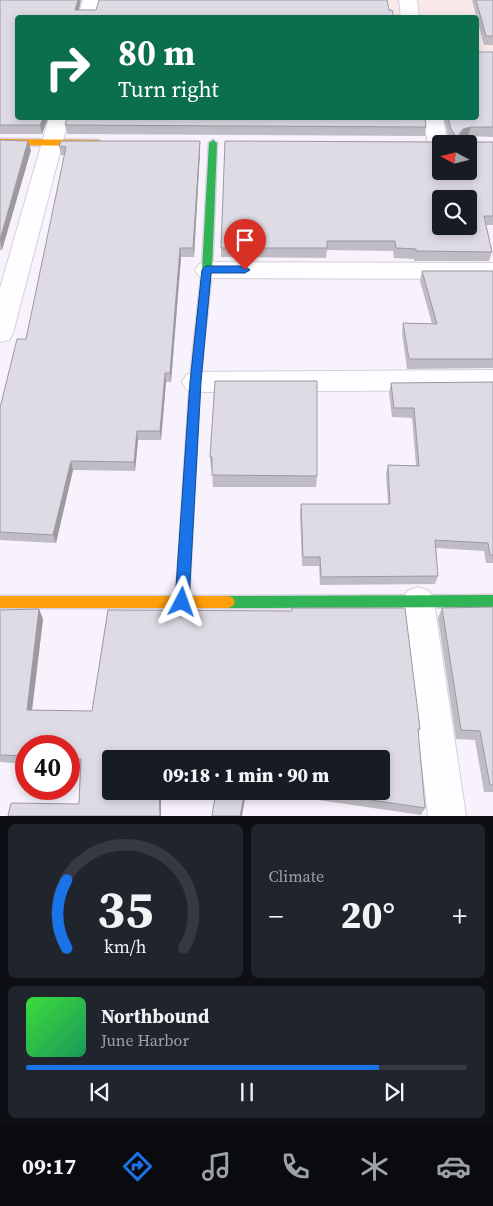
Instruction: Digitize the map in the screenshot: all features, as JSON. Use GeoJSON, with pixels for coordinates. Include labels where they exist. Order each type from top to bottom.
{"type":"FeatureCollection","features":[{"type":"Feature","properties":{"kind":"street"},"geometry":{"type":"LineString","coordinates":[[88,15],[92,0]]}},
{"type":"Feature","properties":{"kind":"street"},"geometry":{"type":"LineString","coordinates":[[408,0],[410,15]]}},
{"type":"Feature","properties":{"kind":"street"},"geometry":{"type":"LineString","coordinates":[[0,333],[58,120]]}},
{"type":"Feature","properties":{"kind":"street"},"geometry":{"type":"LineString","coordinates":[[433,120],[435,135]]}},
{"type":"Feature","properties":{"kind":"street"},"geometry":{"type":"LineString","coordinates":[[0,142],[109,143]]}},
{"type":"Feature","properties":{"kind":"street"},"geometry":{"type":"LineString","coordinates":[[182,602],[196,382],[206,270],[213,143]]}},
{"type":"Feature","properties":{"kind":"street"},"geometry":{"type":"LineString","coordinates":[[206,270],[493,270]]}},
{"type":"Feature","properties":{"kind":"street"},"geometry":{"type":"LineString","coordinates":[[196,382],[493,380]]}},
{"type":"Feature","properties":{"kind":"street"},"geometry":{"type":"LineString","coordinates":[[0,602],[493,602]]}},
{"type":"Feature","properties":{"kind":"street"},"geometry":{"type":"LineString","coordinates":[[418,602],[447,816]]}},
{"type":"Feature","properties":{"kind":"shaded area"},"geometry":{"type":"Polygon","coordinates":[[[387,0],[493,0],[493,51],[479,51],[479,15],[392,15],[387,0]]]}},
{"type":"Feature","properties":{"kind":"building"},"geometry":{"type":"Polygon","coordinates":[[[0,0],[78,0],[75,10],[96,10],[99,0],[387,0],[389,10],[392,10],[393,15],[15,15],[15,120],[42,120],[40,125],[0,125],[0,0]]]}},
{"type":"Feature","properties":{"kind":"building"},"geometry":{"type":"Polygon","coordinates":[[[476,0],[493,0],[493,36],[486,36],[476,0]]]}},
{"type":"Feature","properties":{"kind":"building"},"geometry":{"type":"Polygon","coordinates":[[[479,52],[493,52],[493,127],[471,127],[463,129],[459,135],[455,135],[449,120],[479,120],[479,52]]]}},
{"type":"Feature","properties":{"kind":"building"},"geometry":{"type":"Polygon","coordinates":[[[66,120],[425,120],[426,127],[65,125],[66,120]]]}},
{"type":"Feature","properties":{"kind":"building"},"geometry":{"type":"Polygon","coordinates":[[[0,140],[28,141],[0,240],[0,140]]]}},
{"type":"Feature","properties":{"kind":"building"},"geometry":{"type":"Polygon","coordinates":[[[61,141],[200,141],[193,248],[180,248],[170,373],[165,373],[160,431],[137,431],[134,462],[71,461],[53,535],[0,532],[0,408],[17,339],[26,339],[66,147],[59,146],[61,141]]]}},
{"type":"Feature","properties":{"kind":"building"},"geometry":{"type":"Polygon","coordinates":[[[225,141],[432,142],[432,180],[478,180],[478,142],[493,142],[493,216],[484,216],[492,252],[416,251],[416,249],[396,248],[395,241],[327,241],[327,248],[221,248],[225,141]]]}},
{"type":"Feature","properties":{"kind":"building"},"geometry":{"type":"Polygon","coordinates":[[[422,271],[493,271],[493,359],[409,359],[403,323],[437,324],[422,271]]]}},
{"type":"Feature","properties":{"kind":"building"},"geometry":{"type":"Polygon","coordinates":[[[215,381],[317,381],[317,476],[212,475],[212,457],[210,457],[215,381]]]}},
{"type":"Feature","properties":{"kind":"building"},"geometry":{"type":"Polygon","coordinates":[[[493,382],[493,555],[490,555],[488,543],[435,540],[438,576],[321,577],[320,557],[303,557],[301,504],[390,504],[388,465],[419,466],[414,408],[394,408],[391,383],[493,382]]]}},
{"type":"Feature","properties":{"kind":"building"},"geometry":{"type":"Polygon","coordinates":[[[493,607],[493,785],[490,785],[480,731],[461,730],[442,608],[493,607]]]}},
{"type":"Feature","properties":{"kind":"building"},"geometry":{"type":"Polygon","coordinates":[[[292,608],[405,608],[420,729],[418,729],[425,808],[371,800],[390,800],[390,750],[102,750],[102,800],[159,800],[160,816],[8,816],[11,803],[79,804],[81,759],[80,735],[15,735],[15,756],[0,755],[0,610],[39,609],[27,710],[92,711],[108,610],[292,611],[292,608]]]}},
{"type":"Feature","properties":{"kind":"building"},"geometry":{"type":"Polygon","coordinates":[[[215,800],[243,800],[240,816],[212,816],[215,800]]]}},
{"type":"Feature","properties":{"kind":"traffic: fast"},"geometry":{"type":"LineString","coordinates":[[200,333],[207,270],[213,143]]}},
{"type":"Feature","properties":{"kind":"traffic: fast"},"geometry":{"type":"LineString","coordinates":[[228,602],[493,601]]}},
{"type":"Feature","properties":{"kind":"traffic: slow"},"geometry":{"type":"LineString","coordinates":[[0,142],[98,143]]}},
{"type":"Feature","properties":{"kind":"traffic: slow"},"geometry":{"type":"LineString","coordinates":[[182,602],[195,382],[200,333]]}},
{"type":"Feature","properties":{"kind":"traffic: slow"},"geometry":{"type":"LineString","coordinates":[[0,602],[228,602]]}},
{"type":"Feature","properties":{"kind":"route"},"geometry":{"type":"LineString","coordinates":[[182,602],[196,382],[206,270],[245,270]]}}]}
